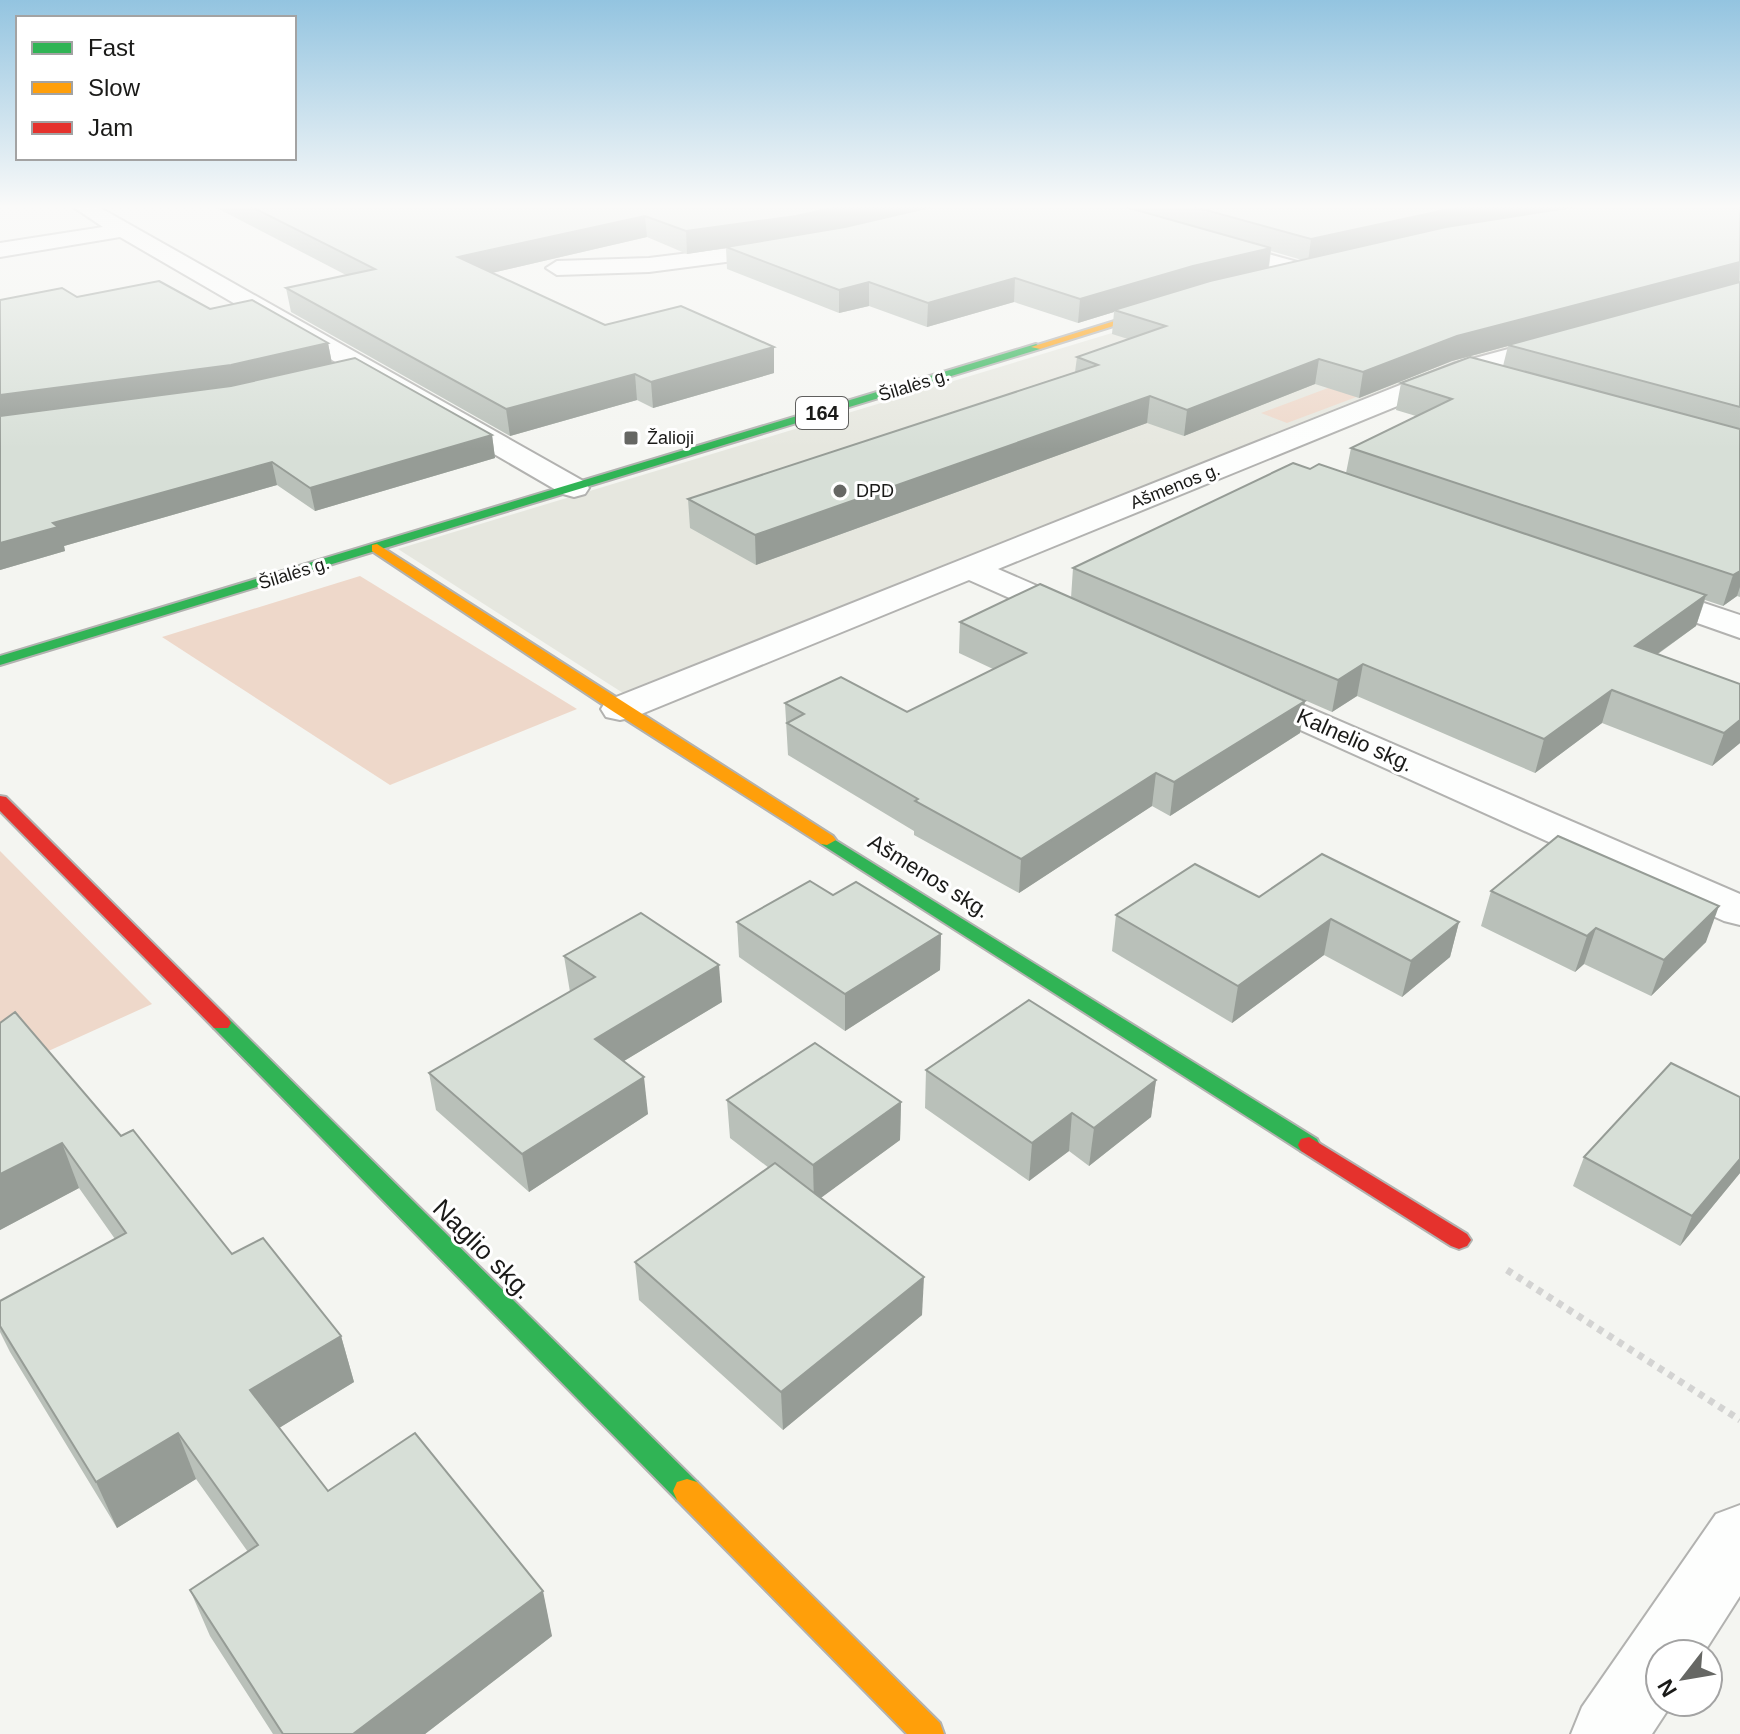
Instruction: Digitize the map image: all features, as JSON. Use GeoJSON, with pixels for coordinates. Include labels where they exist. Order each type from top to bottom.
{"type":"FeatureCollection","features":[{"type":"Feature","properties":{"kind":"street"},"geometry":{"type":"LineString","coordinates":[[220,287],[574,488]]}},
{"type":"Feature","properties":{"kind":"street","name":"Šilalės g."},"geometry":{"type":"LineString","coordinates":[[0,661],[1184,302]]}},
{"type":"Feature","properties":{"kind":"street","name":"Ašmenos g."},"geometry":{"type":"LineString","coordinates":[[620,709],[1462,370],[1590,335]]}},
{"type":"Feature","properties":{"kind":"street"},"geometry":{"type":"LineString","coordinates":[[329,375],[359,368]]}},
{"type":"Feature","properties":{"kind":"street"},"geometry":{"type":"LineString","coordinates":[[1462,370],[1506,383]]}},
{"type":"Feature","properties":{"kind":"street"},"geometry":{"type":"LineString","coordinates":[[1249,456],[1294,471]]}},
{"type":"Feature","properties":{"kind":"street","name":"Ašmenos skg."},"geometry":{"type":"LineString","coordinates":[[377,548],[620,709],[1459,1240]]}},
{"type":"Feature","properties":{"kind":"street"},"geometry":{"type":"LineString","coordinates":[[971,569],[1116,633]]}},
{"type":"Feature","properties":{"kind":"street"},"geometry":{"type":"LineString","coordinates":[[1621,585],[1740,627]]}},
{"type":"Feature","properties":{"kind":"street","name":"Kalnelio skg."},"geometry":{"type":"LineString","coordinates":[[1218,679],[1740,911]]}},
{"type":"Feature","properties":{"kind":"street","name":"Naglio skg."},"geometry":{"type":"LineString","coordinates":[[0,801],[929,1734]]}},
{"type":"Feature","properties":{"kind":"street"},"geometry":{"type":"LineString","coordinates":[[1672,1638],[1740,1536]]}},
{"type":"Feature","properties":{"kind":"street"},"geometry":{"type":"LineString","coordinates":[[1609,1734],[1644,1681]]}},
{"type":"Feature","properties":{"kind":"path"},"geometry":{"type":"LineString","coordinates":[[1459,1240],[1740,1420]]}},
{"type":"Feature","properties":{"kind":"shaded area"},"geometry":{"type":"Polygon","coordinates":[[[1740,288],[1215,462],[623,693],[398,549],[1231,297],[1740,288]]]}},
{"type":"Feature","properties":{"kind":"shaded area"},"geometry":{"type":"Polygon","coordinates":[[[1416,355],[1442,365],[1287,423],[1261,413],[1416,355]]]}},
{"type":"Feature","properties":{"kind":"shaded area"},"geometry":{"type":"Polygon","coordinates":[[[360,576],[577,709],[390,785],[162,637],[360,576]]]}},
{"type":"Feature","properties":{"kind":"shaded area"},"geometry":{"type":"Polygon","coordinates":[[[0,851],[152,1004],[0,1073],[0,851]]]}},
{"type":"Feature","properties":{"kind":"building"},"geometry":{"type":"Polygon","coordinates":[[[129,287],[170,287],[210,309],[252,300],[328,343],[231,365],[0,395],[0,300],[62,288],[77,297],[129,287]]]}},
{"type":"Feature","properties":{"kind":"building"},"geometry":{"type":"Polygon","coordinates":[[[523,287],[605,325],[681,306],[774,347],[651,382],[635,374],[506,409],[286,288],[523,287]]]}},
{"type":"Feature","properties":{"kind":"building"},"geometry":{"type":"Polygon","coordinates":[[[883,287],[984,287],[928,303],[883,287]]]}},
{"type":"Feature","properties":{"kind":"building"},"geometry":{"type":"Polygon","coordinates":[[[1043,287],[1121,287],[1080,299],[1043,287]]]}},
{"type":"Feature","properties":{"kind":"building"},"geometry":{"type":"Polygon","coordinates":[[[1190,287],[1645,287],[1457,336],[1363,372],[1319,359],[1187,410],[1150,396],[755,535],[688,499],[1098,365],[1077,357],[1166,326],[1114,310],[1190,287]]]}},
{"type":"Feature","properties":{"kind":"building"},"geometry":{"type":"Polygon","coordinates":[[[1722,287],[1740,287],[1740,407],[1508,345],[1722,287]]]}},
{"type":"Feature","properties":{"kind":"building"},"geometry":{"type":"Polygon","coordinates":[[[1470,357],[1740,429],[1740,571],[1733,575],[1351,448],[1452,399],[1401,383],[1470,357]]]}},
{"type":"Feature","properties":{"kind":"building"},"geometry":{"type":"Polygon","coordinates":[[[355,358],[492,435],[310,488],[272,462],[53,523],[58,527],[0,543],[0,416],[231,386],[355,358]]]}},
{"type":"Feature","properties":{"kind":"building"},"geometry":{"type":"Polygon","coordinates":[[[1293,463],[1310,469],[1319,464],[1706,595],[1635,646],[1740,684],[1740,720],[1724,733],[1612,690],[1544,739],[1363,664],[1338,680],[1073,568],[1293,463]]]}},
{"type":"Feature","properties":{"kind":"building"},"geometry":{"type":"Polygon","coordinates":[[[1040,584],[1305,701],[1174,782],[1156,773],[1021,859],[915,801],[918,799],[787,723],[804,714],[785,703],[841,677],[907,712],[1026,653],[960,622],[1040,584]]]}},
{"type":"Feature","properties":{"kind":"building"},"geometry":{"type":"Polygon","coordinates":[[[1558,836],[1719,906],[1664,960],[1596,928],[1587,936],[1491,891],[1558,836]]]}},
{"type":"Feature","properties":{"kind":"building"},"geometry":{"type":"Polygon","coordinates":[[[1322,854],[1459,922],[1411,961],[1331,919],[1238,986],[1116,915],[1195,864],[1259,897],[1322,854]]]}},
{"type":"Feature","properties":{"kind":"building"},"geometry":{"type":"Polygon","coordinates":[[[810,881],[833,895],[856,882],[941,934],[845,994],[737,922],[810,881]]]}},
{"type":"Feature","properties":{"kind":"building"},"geometry":{"type":"Polygon","coordinates":[[[641,913],[719,965],[595,1039],[644,1077],[522,1154],[429,1073],[595,977],[564,956],[641,913]]]}},
{"type":"Feature","properties":{"kind":"building"},"geometry":{"type":"Polygon","coordinates":[[[1029,1000],[1156,1080],[1094,1128],[1072,1113],[1032,1143],[926,1070],[1029,1000]]]}},
{"type":"Feature","properties":{"kind":"building"},"geometry":{"type":"Polygon","coordinates":[[[15,1012],[121,1136],[133,1130],[232,1254],[263,1238],[341,1336],[250,1390],[328,1491],[415,1433],[543,1591],[353,1734],[283,1734],[190,1590],[258,1545],[178,1433],[96,1482],[0,1326],[0,1301],[126,1233],[62,1143],[0,1174],[0,1023],[15,1012]]]}},
{"type":"Feature","properties":{"kind":"building"},"geometry":{"type":"Polygon","coordinates":[[[815,1043],[901,1102],[813,1165],[727,1100],[815,1043]]]}},
{"type":"Feature","properties":{"kind":"building"},"geometry":{"type":"Polygon","coordinates":[[[1671,1063],[1740,1097],[1740,1159],[1692,1216],[1584,1157],[1671,1063]]]}},
{"type":"Feature","properties":{"kind":"building"},"geometry":{"type":"Polygon","coordinates":[[[775,1163],[924,1277],[781,1392],[635,1262],[775,1163]]]}},
{"type":"Feature","properties":{"kind":"traffic: fast"},"geometry":{"type":"LineString","coordinates":[[0,661],[1036,347]]}},
{"type":"Feature","properties":{"kind":"traffic: fast"},"geometry":{"type":"LineString","coordinates":[[827,840],[1309,1145]]}},
{"type":"Feature","properties":{"kind":"traffic: fast"},"geometry":{"type":"LineString","coordinates":[[221,1023],[687,1491]]}},
{"type":"Feature","properties":{"kind":"traffic: slow"},"geometry":{"type":"LineString","coordinates":[[1036,347],[1169,307]]}},
{"type":"Feature","properties":{"kind":"traffic: slow"},"geometry":{"type":"LineString","coordinates":[[377,548],[620,709],[827,840]]}},
{"type":"Feature","properties":{"kind":"traffic: slow"},"geometry":{"type":"LineString","coordinates":[[687,1491],[929,1734]]}},
{"type":"Feature","properties":{"kind":"traffic: jam"},"geometry":{"type":"LineString","coordinates":[[0,801],[221,1023]]}},
{"type":"Feature","properties":{"kind":"traffic: jam"},"geometry":{"type":"LineString","coordinates":[[1309,1145],[1459,1240]]}},
{"type":"Feature","properties":{"kind":"place","name":"Žalioji"},"geometry":{"type":"Point","coordinates":[631,438]}},
{"type":"Feature","properties":{"kind":"place","name":"DPD"},"geometry":{"type":"Point","coordinates":[840,491]}}]}
